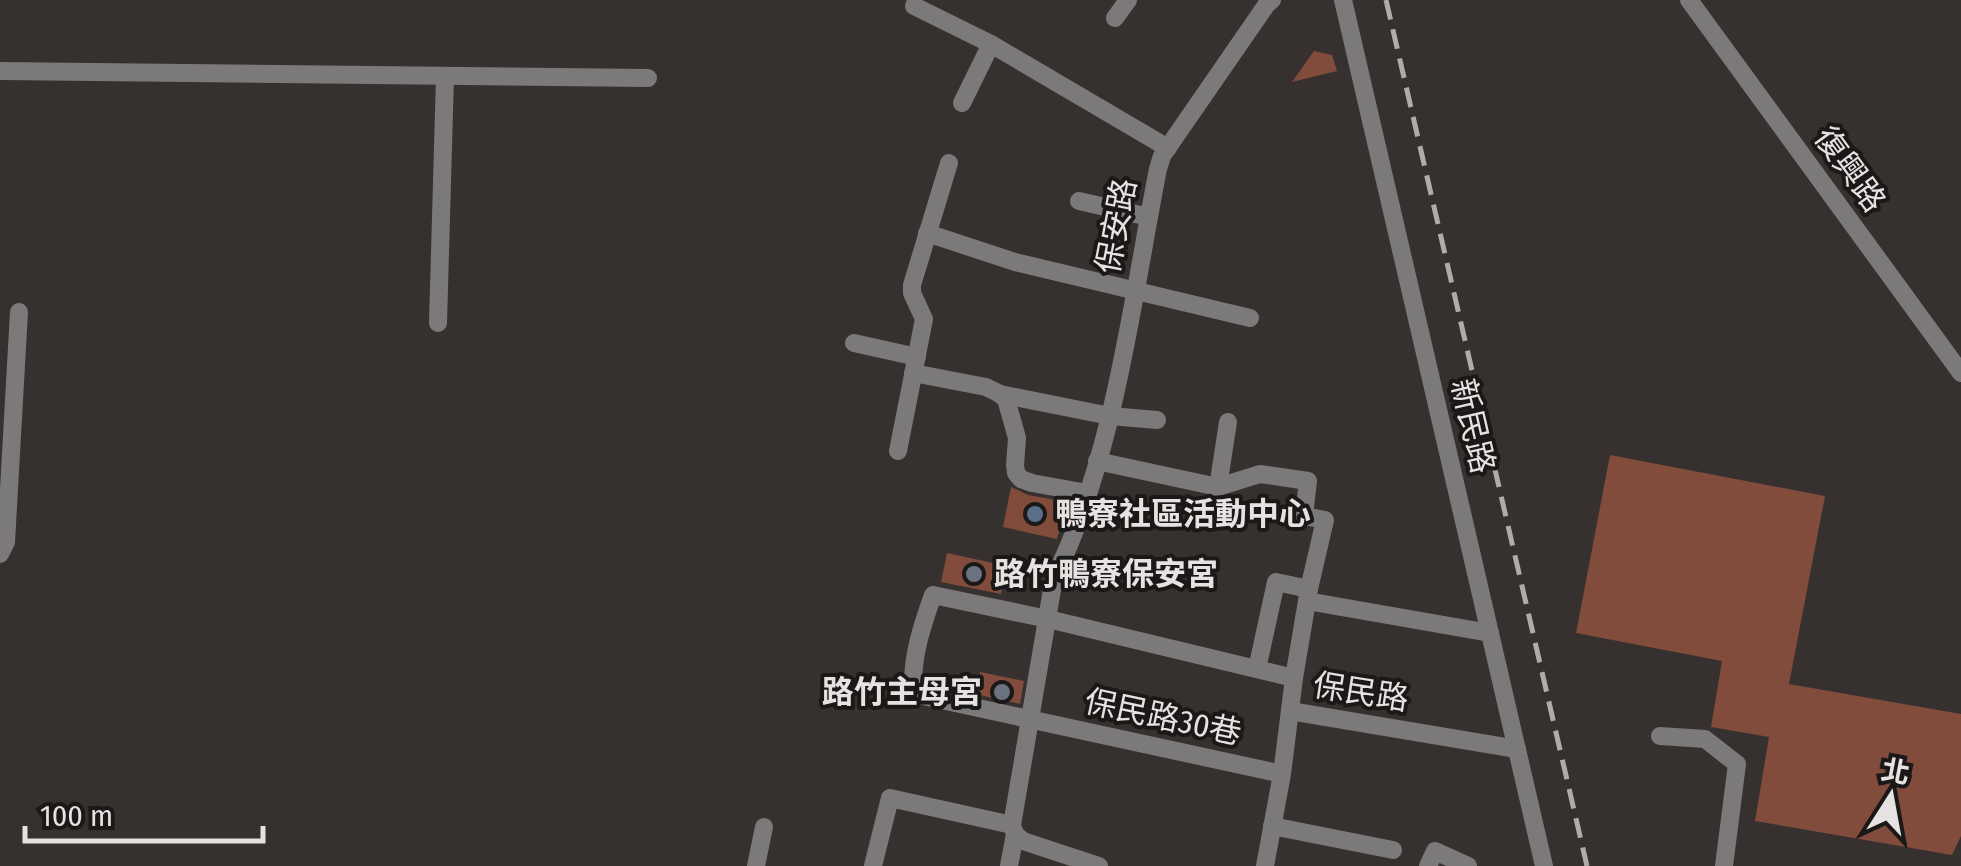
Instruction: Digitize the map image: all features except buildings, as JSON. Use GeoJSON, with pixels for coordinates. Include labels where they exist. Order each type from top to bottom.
{"type":"FeatureCollection","features":[{"type":"Feature","properties":{"kind":"street"},"geometry":{"type":"LineString","coordinates":[[1115,18],[1128,0]]}},
{"type":"Feature","properties":{"kind":"street","name":"保安路"},"geometry":{"type":"LineString","coordinates":[[1009,866],[1054,578],[1067,552],[1110,416],[1158,169],[1168,148],[1272,0]]}},
{"type":"Feature","properties":{"kind":"street","name":"新民路"},"geometry":{"type":"LineString","coordinates":[[1343,0],[1544,866]]}},
{"type":"Feature","properties":{"kind":"street","name":"復興路"},"geometry":{"type":"LineString","coordinates":[[1689,0],[1961,373]]}},
{"type":"Feature","properties":{"kind":"street"},"geometry":{"type":"LineString","coordinates":[[914,6],[991,44],[1168,148]]}},
{"type":"Feature","properties":{"kind":"street"},"geometry":{"type":"LineString","coordinates":[[962,103],[991,44]]}},
{"type":"Feature","properties":{"kind":"street"},"geometry":{"type":"LineString","coordinates":[[0,71],[648,78]]}},
{"type":"Feature","properties":{"kind":"street"},"geometry":{"type":"LineString","coordinates":[[438,322],[445,76]]}},
{"type":"Feature","properties":{"kind":"street"},"geometry":{"type":"LineString","coordinates":[[898,451],[924,318],[912,294],[912,285],[949,163]]}},
{"type":"Feature","properties":{"kind":"street"},"geometry":{"type":"LineString","coordinates":[[1079,201],[1148,217]]}},
{"type":"Feature","properties":{"kind":"street"},"geometry":{"type":"LineString","coordinates":[[926,233],[1015,262],[1250,318]]}},
{"type":"Feature","properties":{"kind":"street"},"geometry":{"type":"LineString","coordinates":[[0,554],[6,542],[19,312]]}},
{"type":"Feature","properties":{"kind":"street"},"geometry":{"type":"LineString","coordinates":[[854,343],[1000,394],[1110,416],[1156,420]]}},
{"type":"Feature","properties":{"kind":"street"},"geometry":{"type":"LineString","coordinates":[[1000,394],[1006,400],[1016,438],[1016,473],[1022,479],[1087,493]]}},
{"type":"Feature","properties":{"kind":"street"},"geometry":{"type":"LineString","coordinates":[[1218,486],[1228,422]]}},
{"type":"Feature","properties":{"kind":"street"},"geometry":{"type":"LineString","coordinates":[[1097,461],[1218,486],[1260,474],[1308,481],[1304,516],[1324,520],[1290,711]]}},
{"type":"Feature","properties":{"kind":"street"},"geometry":{"type":"LineString","coordinates":[[1257,669],[1276,582],[1308,595],[1490,633]]}},
{"type":"Feature","properties":{"kind":"street"},"geometry":{"type":"LineString","coordinates":[[1030,718],[914,694],[912,677],[933,595],[1294,678]]}},
{"type":"Feature","properties":{"kind":"street","name":"保民路"},"geometry":{"type":"LineString","coordinates":[[1265,866],[1290,711],[1517,749]]}},
{"type":"Feature","properties":{"kind":"street","name":"保民路30巷"},"geometry":{"type":"LineString","coordinates":[[1030,718],[1282,774]]}},
{"type":"Feature","properties":{"kind":"street"},"geometry":{"type":"LineString","coordinates":[[1660,736],[1706,738],[1736,764],[1724,866]]}},
{"type":"Feature","properties":{"kind":"street"},"geometry":{"type":"LineString","coordinates":[[873,866],[890,798],[1014,829],[1023,841],[1034,846],[1098,866]]}},
{"type":"Feature","properties":{"kind":"street"},"geometry":{"type":"LineString","coordinates":[[1272,826],[1393,850]]}},
{"type":"Feature","properties":{"kind":"street"},"geometry":{"type":"LineString","coordinates":[[756,866],[764,827]]}},
{"type":"Feature","properties":{"kind":"street"},"geometry":{"type":"LineString","coordinates":[[1428,866],[1435,851],[1468,866]]}},
{"type":"Feature","properties":{"kind":"railway"},"geometry":{"type":"LineString","coordinates":[[1386,0],[1587,866]]}},
{"type":"Feature","properties":{"kind":"place","name":"鴨寮社區活動中心"},"geometry":{"type":"Point","coordinates":[1035,514]}},
{"type":"Feature","properties":{"kind":"place","name":"路竹鴨寮保安宮"},"geometry":{"type":"Point","coordinates":[974,574]}},
{"type":"Feature","properties":{"kind":"place","name":"路竹主母宮"},"geometry":{"type":"Point","coordinates":[1002,692]}}]}
